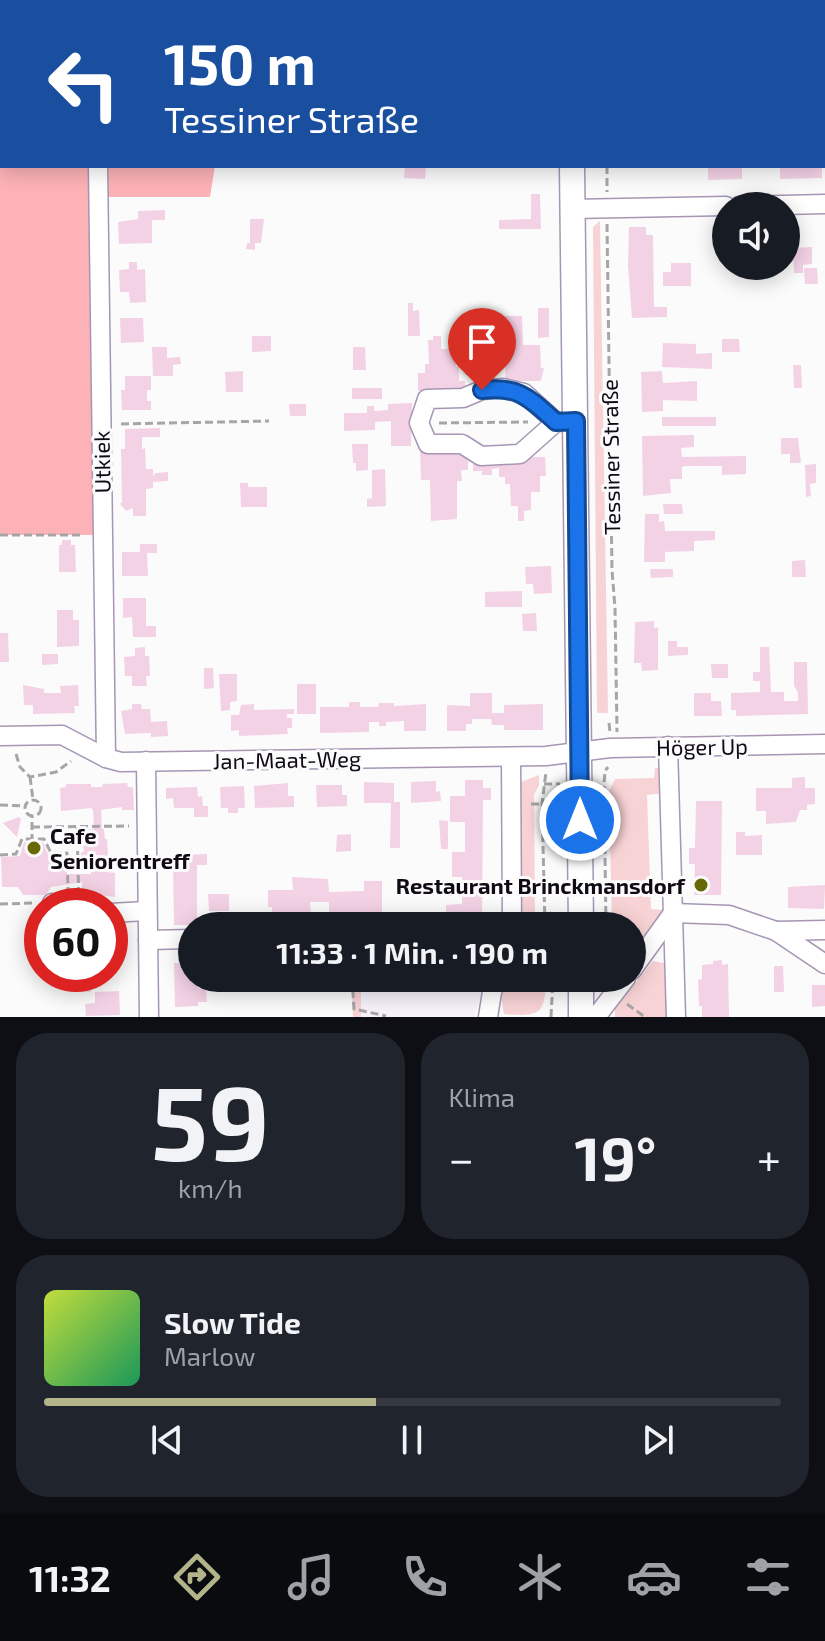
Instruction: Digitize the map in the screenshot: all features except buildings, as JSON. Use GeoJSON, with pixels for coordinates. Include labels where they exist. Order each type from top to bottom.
{"type":"FeatureCollection","features":[{"type":"Feature","properties":{"kind":"main road","name":"Tessiner Straße"},"geometry":{"type":"LineString","coordinates":[[572,168],[566,421],[579,752],[581,912]]}},
{"type":"Feature","properties":{"kind":"main road"},"geometry":{"type":"LineString","coordinates":[[581,992],[581,1017]]}},
{"type":"Feature","properties":{"kind":"street","name":"Utkiek"},"geometry":{"type":"LineString","coordinates":[[98,168],[106,758]]}},
{"type":"Feature","properties":{"kind":"street"},"geometry":{"type":"LineString","coordinates":[[800,205],[825,204]]}},
{"type":"Feature","properties":{"kind":"street"},"geometry":{"type":"LineString","coordinates":[[572,209],[712,206]]}},
{"type":"Feature","properties":{"kind":"street"},"geometry":{"type":"LineString","coordinates":[[503,388],[524,393],[566,421],[520,454],[481,456],[462,444],[428,444],[419,423],[427,399],[463,398],[482,390],[503,388]]}},
{"type":"Feature","properties":{"kind":"street","name":"Jan-Maat-Weg"},"geometry":{"type":"LineString","coordinates":[[5,736],[62,735],[106,758],[121,762],[511,757],[579,752]]}},
{"type":"Feature","properties":{"kind":"street","name":"Höger Up"},"geometry":{"type":"LineString","coordinates":[[579,752],[614,755],[668,746],[825,744]]}},
{"type":"Feature","properties":{"kind":"street"},"geometry":{"type":"LineString","coordinates":[[668,746],[676,1017]]}},
{"type":"Feature","properties":{"kind":"street"},"geometry":{"type":"LineString","coordinates":[[511,757],[512,912]]}},
{"type":"Feature","properties":{"kind":"street"},"geometry":{"type":"LineString","coordinates":[[146,761],[149,1017]]}},
{"type":"Feature","properties":{"kind":"street"},"geometry":{"type":"LineString","coordinates":[[128,912],[147,911]]}},
{"type":"Feature","properties":{"kind":"street"},"geometry":{"type":"LineString","coordinates":[[673,913],[729,915],[776,931],[825,964]]}},
{"type":"Feature","properties":{"kind":"street"},"geometry":{"type":"LineString","coordinates":[[646,951],[673,913]]}},
{"type":"Feature","properties":{"kind":"street"},"geometry":{"type":"LineString","coordinates":[[776,931],[825,930]]}},
{"type":"Feature","properties":{"kind":"street"},"geometry":{"type":"LineString","coordinates":[[148,940],[178,939]]}},
{"type":"Feature","properties":{"kind":"street"},"geometry":{"type":"LineString","coordinates":[[488,1017],[492,992]]}},
{"type":"Feature","properties":{"kind":"street"},"geometry":{"type":"LineString","coordinates":[[596,1017],[617,992]]}},
{"type":"Feature","properties":{"kind":"path","name":"Tessiner Straße"},"geometry":{"type":"LineString","coordinates":[[606,912],[604,784],[605,771],[614,755],[615,608],[607,168]]}},
{"type":"Feature","properties":{"kind":"path"},"geometry":{"type":"LineString","coordinates":[[101,424],[269,421]]}},
{"type":"Feature","properties":{"kind":"path"},"geometry":{"type":"LineString","coordinates":[[419,423],[566,421]]}},
{"type":"Feature","properties":{"kind":"path"},"geometry":{"type":"LineString","coordinates":[[0,535],[102,535]]}},
{"type":"Feature","properties":{"kind":"path"},"geometry":{"type":"LineString","coordinates":[[5,736],[20,767],[30,777],[33,800]]}},
{"type":"Feature","properties":{"kind":"path"},"geometry":{"type":"LineString","coordinates":[[30,777],[56,772],[89,749]]}},
{"type":"Feature","properties":{"kind":"path"},"geometry":{"type":"LineString","coordinates":[[544,912],[542,804],[546,772]]}},
{"type":"Feature","properties":{"kind":"path"},"geometry":{"type":"LineString","coordinates":[[0,805],[25,806],[33,800]]}},
{"type":"Feature","properties":{"kind":"path"},"geometry":{"type":"LineString","coordinates":[[32,816],[37,815],[41,808],[40,803],[33,800]]}},
{"type":"Feature","properties":{"kind":"path"},"geometry":{"type":"LineString","coordinates":[[25,806],[26,812],[32,816]]}},
{"type":"Feature","properties":{"kind":"path"},"geometry":{"type":"LineString","coordinates":[[32,816],[32,840]]}},
{"type":"Feature","properties":{"kind":"path"},"geometry":{"type":"LineString","coordinates":[[32,827],[147,826]]}},
{"type":"Feature","properties":{"kind":"path"},"geometry":{"type":"LineString","coordinates":[[77,827],[78,888]]}},
{"type":"Feature","properties":{"kind":"path"},"geometry":{"type":"LineString","coordinates":[[0,855],[16,854],[22,839],[44,839],[51,853],[67,853],[68,871],[63,888]]}},
{"type":"Feature","properties":{"kind":"path"},"geometry":{"type":"LineString","coordinates":[[68,871],[78,871]]}},
{"type":"Feature","properties":{"kind":"path"},"geometry":{"type":"LineString","coordinates":[[0,904],[24,903]]}},
{"type":"Feature","properties":{"kind":"path"},"geometry":{"type":"LineString","coordinates":[[353,992],[354,1009],[386,1016]]}},
{"type":"Feature","properties":{"kind":"path"},"geometry":{"type":"LineString","coordinates":[[551,1017],[552,992]]}},
{"type":"Feature","properties":{"kind":"path"},"geometry":{"type":"LineString","coordinates":[[615,995],[645,1017]]}},
{"type":"Feature","properties":{"kind":"shaded area"},"geometry":{"type":"Polygon","coordinates":[[[0,168],[215,168],[210,197],[98,197],[102,535],[0,535],[0,168]]]}},
{"type":"Feature","properties":{"kind":"shaded area"},"geometry":{"type":"Polygon","coordinates":[[[600,221],[608,713],[597,713],[593,227],[600,221]]]}},
{"type":"Feature","properties":{"kind":"shaded area"},"geometry":{"type":"Polygon","coordinates":[[[655,768],[664,768],[665,793],[647,795],[651,909],[664,910],[662,920],[646,941],[646,912],[612,912],[609,791],[615,779],[654,778],[655,768]]]}},
{"type":"Feature","properties":{"kind":"shaded area"},"geometry":{"type":"Polygon","coordinates":[[[539,775],[539,785],[534,795],[535,912],[518,912],[518,790],[521,782],[539,775]]]}},
{"type":"Feature","properties":{"kind":"shaded area"},"geometry":{"type":"Polygon","coordinates":[[[653,961],[664,963],[668,970],[669,1017],[615,1017],[615,1008],[628,992],[646,992],[646,970],[653,961]]]}},
{"type":"Feature","properties":{"kind":"shaded area"},"geometry":{"type":"Polygon","coordinates":[[[352,992],[482,992],[474,1017],[353,1017],[352,992]]]}},
{"type":"Feature","properties":{"kind":"shaded area"},"geometry":{"type":"Polygon","coordinates":[[[352,992],[361,992],[361,1017],[353,1017],[352,992]]]}},
{"type":"Feature","properties":{"kind":"shaded area"},"geometry":{"type":"Polygon","coordinates":[[[500,992],[545,992],[538,1011],[526,1015],[504,1014],[500,992]]]}},
{"type":"Feature","properties":{"kind":"place","name":"Cafe Seniorentreff"},"geometry":{"type":"Point","coordinates":[34,848]}},
{"type":"Feature","properties":{"kind":"place","name":"Restaurant Brinckmansdorf"},"geometry":{"type":"Point","coordinates":[701,885]}},
{"type":"Feature","properties":{"kind":"route"},"geometry":{"type":"LineString","coordinates":[[482,390],[503,388],[524,393],[556,422],[576,421],[580,820]]}}]}
